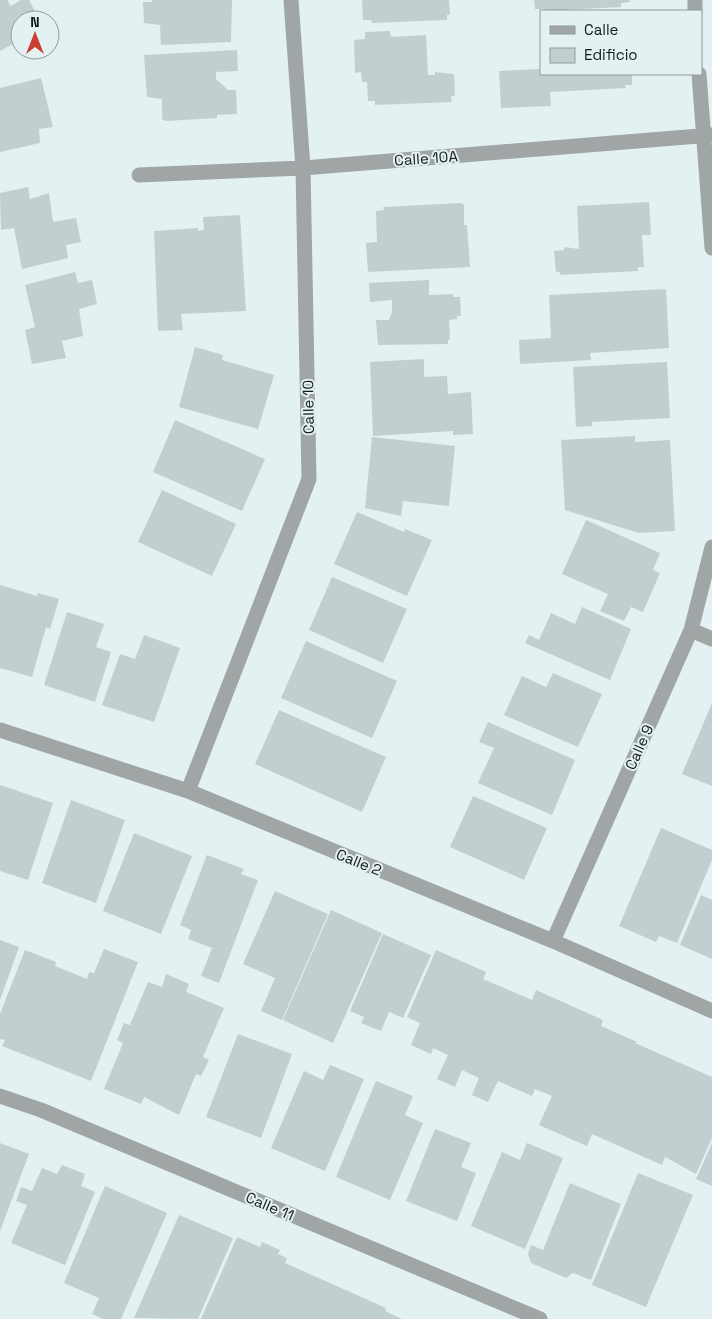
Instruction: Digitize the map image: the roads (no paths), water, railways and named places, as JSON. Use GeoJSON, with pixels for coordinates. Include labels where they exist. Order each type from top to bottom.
{"type":"FeatureCollection","features":[{"type":"Feature","properties":{"kind":"street","name":"Calle 10"},"geometry":{"type":"LineString","coordinates":[[188,791],[310,479],[303,168],[291,0]]}},
{"type":"Feature","properties":{"kind":"street"},"geometry":{"type":"LineString","coordinates":[[699,75],[708,136],[712,248]]}},
{"type":"Feature","properties":{"kind":"street","name":"Calle 10A"},"geometry":{"type":"LineString","coordinates":[[139,175],[303,168],[708,136]]}},
{"type":"Feature","properties":{"kind":"street","name":"Calle 9"},"geometry":{"type":"LineString","coordinates":[[553,941],[691,630],[712,548]]}},
{"type":"Feature","properties":{"kind":"street"},"geometry":{"type":"LineString","coordinates":[[691,630],[712,639]]}},
{"type":"Feature","properties":{"kind":"street","name":"Calle 2"},"geometry":{"type":"LineString","coordinates":[[0,730],[188,791],[553,941],[712,1011]]}},
{"type":"Feature","properties":{"kind":"street","name":"Calle 11"},"geometry":{"type":"LineString","coordinates":[[0,1096],[41,1110],[540,1319]]}}]}
